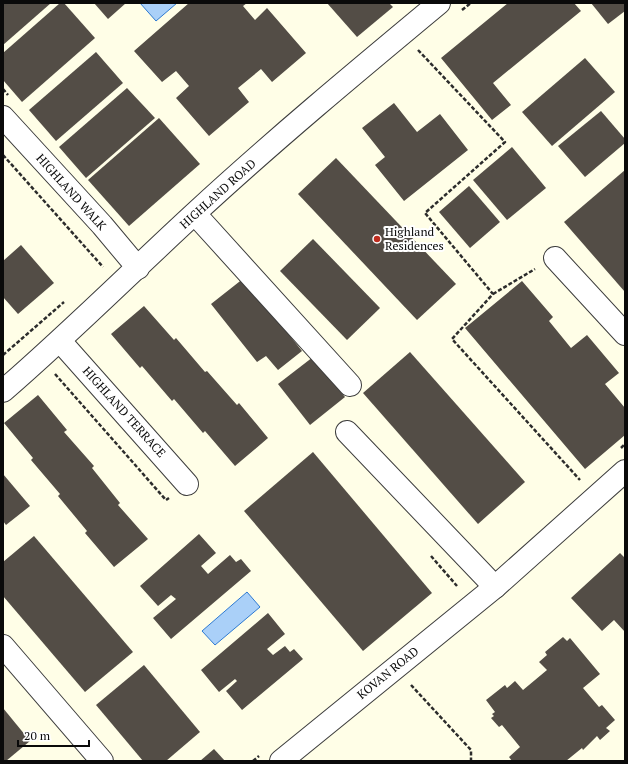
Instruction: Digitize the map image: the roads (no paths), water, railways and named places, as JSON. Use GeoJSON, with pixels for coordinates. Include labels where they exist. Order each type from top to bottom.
{"type":"FeatureCollection","features":[{"type":"Feature","properties":{"kind":"street","name":"HIGHLAND ROAD"},"geometry":{"type":"LineString","coordinates":[[3,391],[60,341],[195,214],[342,83],[439,3]]}},
{"type":"Feature","properties":{"kind":"street","name":"HIGHLAND WALK"},"geometry":{"type":"LineString","coordinates":[[3,117],[102,225],[138,268]]}},
{"type":"Feature","properties":{"kind":"street"},"geometry":{"type":"LineString","coordinates":[[195,214],[350,385]]}},
{"type":"Feature","properties":{"kind":"street"},"geometry":{"type":"LineString","coordinates":[[555,258],[625,334]]}},
{"type":"Feature","properties":{"kind":"street","name":"HIGHLAND TERRACE"},"geometry":{"type":"LineString","coordinates":[[60,341],[187,484]]}},
{"type":"Feature","properties":{"kind":"street"},"geometry":{"type":"LineString","coordinates":[[347,432],[495,586]]}},
{"type":"Feature","properties":{"kind":"street","name":"KOVAN ROAD"},"geometry":{"type":"LineString","coordinates":[[281,761],[495,586],[625,471]]}},
{"type":"Feature","properties":{"kind":"street"},"geometry":{"type":"LineString","coordinates":[[3,646],[102,761]]}},
{"type":"Feature","properties":{"kind":"water"},"geometry":{"type":"Polygon","coordinates":[[[140,3],[177,3],[156,21],[140,3]]]}},
{"type":"Feature","properties":{"kind":"water"},"geometry":{"type":"Polygon","coordinates":[[[247,592],[260,607],[215,645],[202,631],[247,592]]]}},
{"type":"Feature","properties":{"kind":"place","name":"Highland Residences"},"geometry":{"type":"Point","coordinates":[377,239]}}]}
